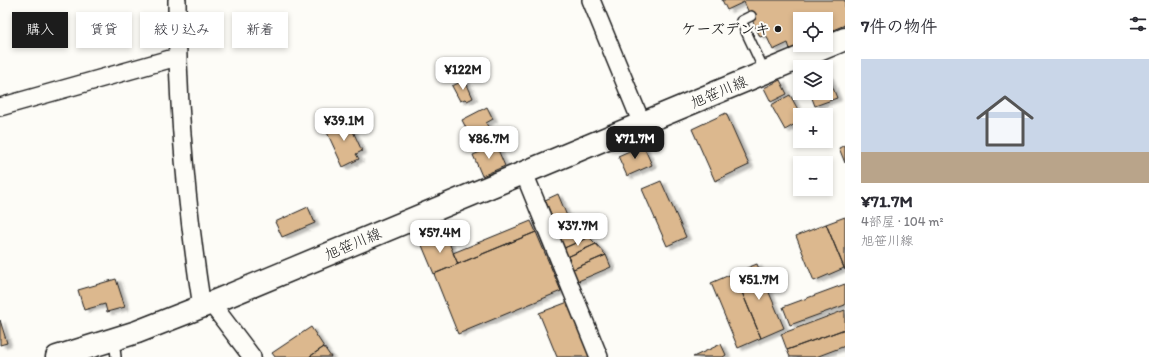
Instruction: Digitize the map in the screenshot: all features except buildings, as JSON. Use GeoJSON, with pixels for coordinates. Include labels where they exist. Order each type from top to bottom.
{"type":"FeatureCollection","features":[{"type":"Feature","properties":{"kind":"main road","name":"旭笹川線"},"geometry":{"type":"LineString","coordinates":[[57,357],[115,348],[137,332],[207,305],[845,39]]}},
{"type":"Feature","properties":{"kind":"street"},"geometry":{"type":"LineString","coordinates":[[177,0],[177,57],[191,233],[207,305],[252,357]]}},
{"type":"Feature","properties":{"kind":"street"},"geometry":{"type":"LineString","coordinates":[[591,0],[642,124]]}},
{"type":"Feature","properties":{"kind":"street"},"geometry":{"type":"LineString","coordinates":[[0,107],[177,57]]}},
{"type":"Feature","properties":{"kind":"street"},"geometry":{"type":"LineString","coordinates":[[524,173],[599,357]]}},
{"type":"Feature","properties":{"kind":"lane"},"geometry":{"type":"LineString","coordinates":[[751,16],[741,21],[765,72]]}},
{"type":"Feature","properties":{"kind":"place","name":"ケーズデンキ"},"geometry":{"type":"Point","coordinates":[778,29]}}]}
